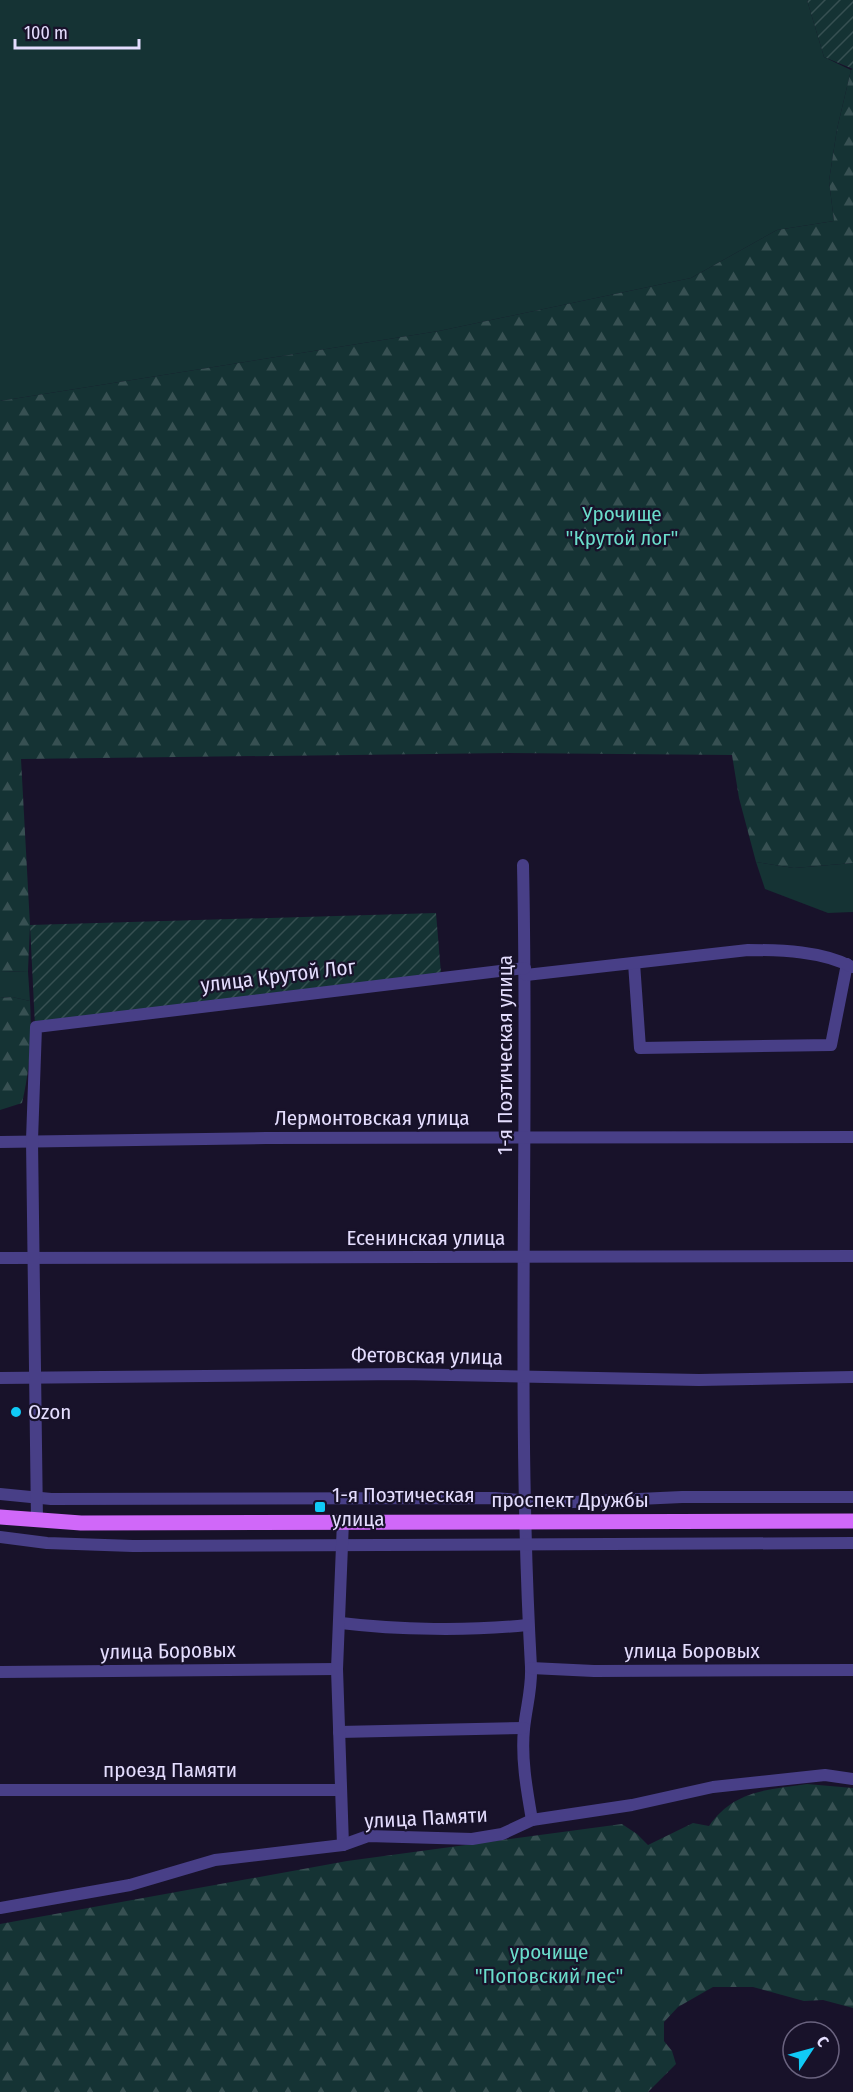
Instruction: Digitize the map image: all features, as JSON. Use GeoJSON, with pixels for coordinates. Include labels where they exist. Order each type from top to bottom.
{"type":"FeatureCollection","features":[{"type":"Feature","properties":{"kind":"main road","name":"проспект Дружбы"},"geometry":{"type":"LineString","coordinates":[[0,1517],[81,1523],[853,1521]]}},
{"type":"Feature","properties":{"kind":"street","name":"1-я Поэтическая улица"},"geometry":{"type":"LineString","coordinates":[[523,865],[525,1545],[527,1625],[531,1668],[531,1695],[524,1728],[524,1752],[532,1820]]}},
{"type":"Feature","properties":{"kind":"street","name":"улица Крутой Лог"},"geometry":{"type":"LineString","coordinates":[[32,1140],[36,1027],[432,977],[634,963],[748,950],[774,950],[826,957],[850,965]]}},
{"type":"Feature","properties":{"kind":"street"},"geometry":{"type":"LineString","coordinates":[[634,963],[639,1048],[831,1045],[850,965]]}},
{"type":"Feature","properties":{"kind":"street","name":"Лермонтовская улица"},"geometry":{"type":"LineString","coordinates":[[0,1142],[525,1137],[853,1137]]}},
{"type":"Feature","properties":{"kind":"street"},"geometry":{"type":"LineString","coordinates":[[32,1140],[37,1521]]}},
{"type":"Feature","properties":{"kind":"street","name":"Есенинская улица"},"geometry":{"type":"LineString","coordinates":[[0,1258],[853,1256]]}},
{"type":"Feature","properties":{"kind":"street","name":"Фетовская улица"},"geometry":{"type":"LineString","coordinates":[[0,1378],[403,1374],[699,1380],[853,1377]]}},
{"type":"Feature","properties":{"kind":"street"},"geometry":{"type":"LineString","coordinates":[[0,1494],[37,1498],[495,1498],[552,1503],[664,1497],[853,1497]]}},
{"type":"Feature","properties":{"kind":"street"},"geometry":{"type":"LineString","coordinates":[[343,1521],[341,1623],[337,1669],[339,1790],[343,1845]]}},
{"type":"Feature","properties":{"kind":"street"},"geometry":{"type":"LineString","coordinates":[[0,1537],[47,1544],[133,1546],[853,1543]]}},
{"type":"Feature","properties":{"kind":"street"},"geometry":{"type":"LineString","coordinates":[[341,1623],[391,1626],[504,1627],[527,1625]]}},
{"type":"Feature","properties":{"kind":"street","name":"улица Боровых"},"geometry":{"type":"LineString","coordinates":[[531,1668],[594,1671],[853,1670]]}},
{"type":"Feature","properties":{"kind":"street","name":"улица Боровых"},"geometry":{"type":"LineString","coordinates":[[0,1672],[337,1669]]}},
{"type":"Feature","properties":{"kind":"street"},"geometry":{"type":"LineString","coordinates":[[339,1732],[524,1728]]}},
{"type":"Feature","properties":{"kind":"street","name":"улица Памяти"},"geometry":{"type":"LineString","coordinates":[[0,1908],[130,1885],[215,1860],[343,1845],[368,1836],[472,1839],[502,1834],[532,1820],[774,1779],[825,1775],[853,1779]]}},
{"type":"Feature","properties":{"kind":"street","name":"проезд Памяти"},"geometry":{"type":"LineString","coordinates":[[0,1790],[339,1790]]}},
{"type":"Feature","properties":{"kind":"green space"},"geometry":{"type":"Polygon","coordinates":[[[0,0],[807,0],[824,57],[851,70],[837,129],[829,181],[834,221],[777,230],[691,278],[439,331],[0,401],[0,0]]]}},
{"type":"Feature","properties":{"kind":"green space"},"geometry":{"type":"Polygon","coordinates":[[[807,0],[853,0],[853,69],[824,57],[807,0]]]}},
{"type":"Feature","properties":{"kind":"green space","name":"Урочище \"Крутой лог\""},"geometry":{"type":"Polygon","coordinates":[[[853,69],[853,863],[794,868],[756,862],[739,798],[732,755],[508,753],[21,759],[30,925],[28,971],[0,972],[0,401],[439,331],[691,278],[777,230],[834,221],[829,181],[837,129],[853,69]]]}},
{"type":"Feature","properties":{"kind":"green space"},"geometry":{"type":"Polygon","coordinates":[[[756,862],[794,868],[853,863],[853,912],[828,913],[765,889],[756,862]]]}},
{"type":"Feature","properties":{"kind":"green space"},"geometry":{"type":"Polygon","coordinates":[[[436,913],[441,973],[35,1026],[30,925],[436,913]]]}},
{"type":"Feature","properties":{"kind":"green space"},"geometry":{"type":"Polygon","coordinates":[[[28,971],[30,1001],[12,997],[0,998],[0,972],[28,971]]]}},
{"type":"Feature","properties":{"kind":"green space"},"geometry":{"type":"Polygon","coordinates":[[[12,997],[30,1001],[29,1065],[22,1103],[0,1110],[0,998],[12,997]]]}},
{"type":"Feature","properties":{"kind":"green space","name":"урочище \"Поповский лес\""},"geometry":{"type":"Polygon","coordinates":[[[807,1784],[853,1788],[853,2008],[823,2000],[804,2001],[753,1987],[713,1987],[678,2007],[664,2022],[664,2041],[672,2051],[676,2064],[648,2092],[0,2092],[0,1924],[347,1861],[622,1824],[648,1845],[693,1823],[709,1826],[719,1814],[740,1798],[765,1790],[807,1784]]]}},
{"type":"Feature","properties":{"kind":"place","name":"Ozon"},"geometry":{"type":"Point","coordinates":[16,1412]}},
{"type":"Feature","properties":{"kind":"place","name":"1-я Поэтическая улица"},"geometry":{"type":"Point","coordinates":[320,1507]}}]}
